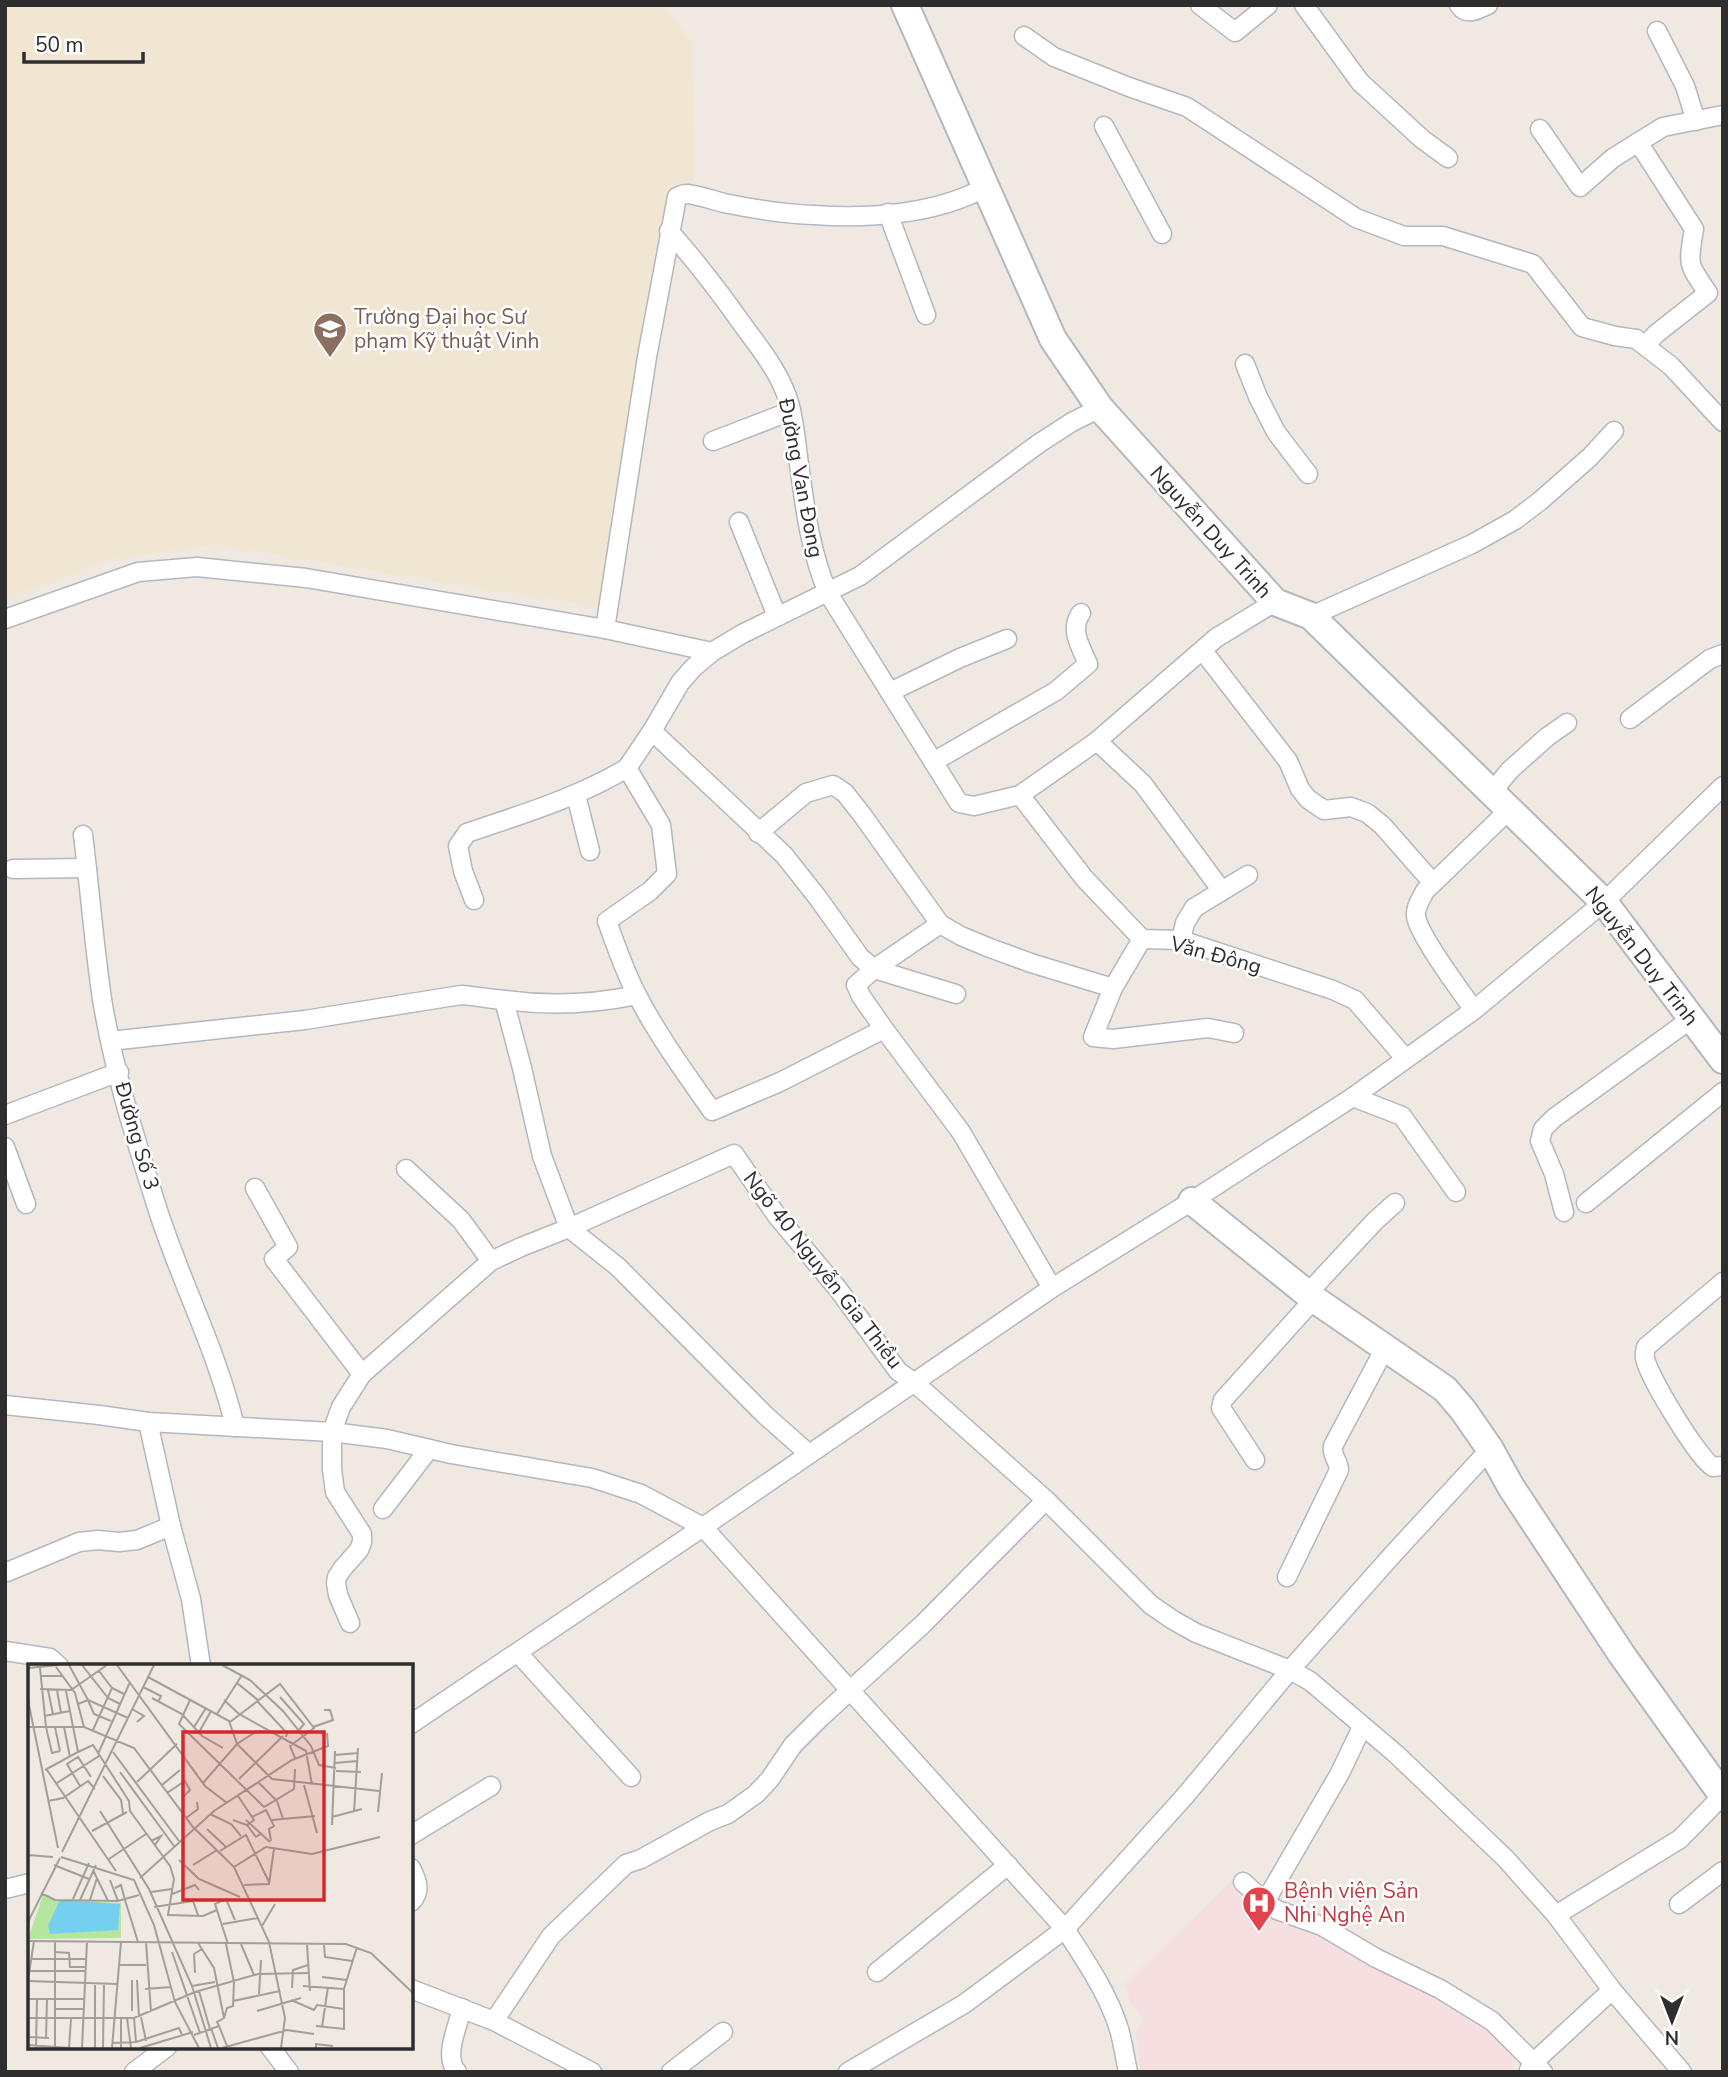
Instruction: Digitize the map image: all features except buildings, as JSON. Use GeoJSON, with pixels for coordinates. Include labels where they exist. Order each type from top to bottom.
{"type":"FeatureCollection","features":[{"type":"Feature","properties":{"kind":"street","name":"Nguyễn Duy Trinh"},"geometry":{"type":"LineString","coordinates":[[905,5],[1053,339],[1100,408],[1275,602],[1311,616],[1604,902],[1723,1060]]}},
{"type":"Feature","properties":{"kind":"street"},"geometry":{"type":"LineString","coordinates":[[1200,5],[1236,32],[1268,5]]}},
{"type":"Feature","properties":{"kind":"street"},"geometry":{"type":"LineString","coordinates":[[1304,5],[1360,82],[1422,139],[1448,158]]}},
{"type":"Feature","properties":{"kind":"street"},"geometry":{"type":"LineString","coordinates":[[1459,5],[1468,12],[1489,5]]}},
{"type":"Feature","properties":{"kind":"street"},"geometry":{"type":"LineString","coordinates":[[1657,31],[1685,86],[1696,121]]}},
{"type":"Feature","properties":{"kind":"street"},"geometry":{"type":"LineString","coordinates":[[1024,36],[1054,57],[1187,107],[1356,218],[1404,236],[1443,236],[1533,264],[1582,327],[1615,337],[1636,339],[1671,366],[1723,422]]}},
{"type":"Feature","properties":{"kind":"street"},"geometry":{"type":"LineString","coordinates":[[1540,129],[1580,187],[1613,158],[1663,127],[1723,115]]}},
{"type":"Feature","properties":{"kind":"street"},"geometry":{"type":"LineString","coordinates":[[1104,126],[1162,234]]}},
{"type":"Feature","properties":{"kind":"street"},"geometry":{"type":"LineString","coordinates":[[1638,142],[1694,229],[1689,260],[1693,272],[1708,293],[1656,334],[1645,346]]}},
{"type":"Feature","properties":{"kind":"street"},"geometry":{"type":"LineString","coordinates":[[605,629],[669,231],[677,197],[687,194],[724,203],[812,215],[840,216],[945,205],[967,198],[986,187]]}},
{"type":"Feature","properties":{"kind":"street"},"geometry":{"type":"LineString","coordinates":[[888,213],[926,316]]}},
{"type":"Feature","properties":{"kind":"street","name":"Đường Van Đong"},"geometry":{"type":"LineString","coordinates":[[669,231],[701,268],[772,366],[783,386],[797,440],[808,532],[816,563],[828,593],[933,762],[960,803],[974,806],[1020,795]]}},
{"type":"Feature","properties":{"kind":"street"},"geometry":{"type":"LineString","coordinates":[[1245,363],[1276,432],[1308,474]]}},
{"type":"Feature","properties":{"kind":"street"},"geometry":{"type":"LineString","coordinates":[[474,900],[463,871],[458,846],[467,833],[576,795],[628,768],[680,683],[693,667],[712,652],[860,576],[1038,444],[1100,408]]}},
{"type":"Feature","properties":{"kind":"street"},"geometry":{"type":"LineString","coordinates":[[713,441],[791,411]]}},
{"type":"Feature","properties":{"kind":"street"},"geometry":{"type":"LineString","coordinates":[[1311,616],[1472,544],[1515,520],[1590,457],[1614,431]]}},
{"type":"Feature","properties":{"kind":"street"},"geometry":{"type":"LineString","coordinates":[[739,522],[778,616]]}},
{"type":"Feature","properties":{"kind":"street"},"geometry":{"type":"LineString","coordinates":[[5,619],[138,572],[197,567],[306,579],[605,629],[712,652]]}},
{"type":"Feature","properties":{"kind":"street"},"geometry":{"type":"LineString","coordinates":[[1020,795],[1097,741],[1216,638],[1275,602]]}},
{"type":"Feature","properties":{"kind":"street"},"geometry":{"type":"LineString","coordinates":[[933,762],[1056,691],[1088,664],[1075,632],[1076,620],[1081,613]]}},
{"type":"Feature","properties":{"kind":"street"},"geometry":{"type":"LineString","coordinates":[[890,692],[1007,639]]}},
{"type":"Feature","properties":{"kind":"street"},"geometry":{"type":"LineString","coordinates":[[1203,651],[1288,761],[1300,789],[1308,799],[1324,810],[1351,807],[1367,813],[1382,825],[1433,883]]}},
{"type":"Feature","properties":{"kind":"street"},"geometry":{"type":"LineString","coordinates":[[1630,719],[1710,659],[1723,654]]}},
{"type":"Feature","properties":{"kind":"street"},"geometry":{"type":"LineString","coordinates":[[1474,1010],[1426,939],[1416,919],[1416,908],[1425,891],[1501,801],[1510,770],[1567,723]]}},
{"type":"Feature","properties":{"kind":"street"},"geometry":{"type":"LineString","coordinates":[[652,731],[784,855],[860,957],[874,969],[956,994]]}},
{"type":"Feature","properties":{"kind":"street"},"geometry":{"type":"LineString","coordinates":[[1097,741],[1143,784],[1222,891]]}},
{"type":"Feature","properties":{"kind":"street"},"geometry":{"type":"LineString","coordinates":[[628,768],[661,825],[667,874],[650,891],[607,921],[637,995],[660,1035],[712,1111],[835,1056],[884,1028]]}},
{"type":"Feature","properties":{"kind":"street"},"geometry":{"type":"LineString","coordinates":[[758,832],[806,793],[833,785],[845,793],[863,816],[940,924],[1000,952],[1113,988]]}},
{"type":"Feature","properties":{"kind":"street"},"geometry":{"type":"LineString","coordinates":[[413,1723],[1052,1288],[1353,1097],[1474,1010],[1604,902],[1723,786]]}},
{"type":"Feature","properties":{"kind":"street"},"geometry":{"type":"LineString","coordinates":[[576,795],[590,851]]}},
{"type":"Feature","properties":{"kind":"street","name":"Văn Đông"},"geometry":{"type":"LineString","coordinates":[[1020,795],[1084,878],[1142,939],[1181,940],[1333,990],[1355,1000],[1405,1058]]}},
{"type":"Feature","properties":{"kind":"street","name":"Đường Số 3"},"geometry":{"type":"LineString","coordinates":[[83,835],[102,998],[110,1041],[155,1202],[174,1260],[221,1374],[235,1427]]}},
{"type":"Feature","properties":{"kind":"street"},"geometry":{"type":"LineString","coordinates":[[13,869],[87,868]]}},
{"type":"Feature","properties":{"kind":"street"},"geometry":{"type":"LineString","coordinates":[[1181,940],[1185,923],[1194,908],[1248,875]]}},
{"type":"Feature","properties":{"kind":"street"},"geometry":{"type":"LineString","coordinates":[[940,924],[874,969],[856,985],[861,996],[961,1132],[1052,1288]]}},
{"type":"Feature","properties":{"kind":"street"},"geometry":{"type":"LineString","coordinates":[[1142,939],[1113,988],[1093,1037],[1113,1039],[1208,1028],[1234,1033]]}},
{"type":"Feature","properties":{"kind":"street"},"geometry":{"type":"LineString","coordinates":[[110,1041],[305,1020],[461,995],[563,1003],[593,1002],[637,995]]}},
{"type":"Feature","properties":{"kind":"street"},"geometry":{"type":"LineString","coordinates":[[504,1000],[542,1156],[569,1228],[618,1267],[765,1415],[809,1454]]}},
{"type":"Feature","properties":{"kind":"street"},"geometry":{"type":"LineString","coordinates":[[1564,1212],[1554,1174],[1541,1146],[1543,1129],[1554,1118],[1691,1019]]}},
{"type":"Feature","properties":{"kind":"street"},"geometry":{"type":"LineString","coordinates":[[5,1115],[119,1072]]}},
{"type":"Feature","properties":{"kind":"street"},"geometry":{"type":"LineString","coordinates":[[1586,1203],[1723,1092]]}},
{"type":"Feature","properties":{"kind":"street"},"geometry":{"type":"LineString","coordinates":[[1353,1097],[1402,1116],[1455,1192]]}},
{"type":"Feature","properties":{"kind":"street"},"geometry":{"type":"LineString","coordinates":[[5,1147],[26,1204]]}},
{"type":"Feature","properties":{"kind":"street","name":"Ngõ 40 Nguyễn Gia Thiều"},"geometry":{"type":"LineString","coordinates":[[569,1228],[734,1154],[777,1216],[838,1289],[898,1371],[915,1383],[1046,1500],[1151,1605],[1196,1633],[1290,1670],[1310,1681],[1396,1754],[1506,1859],[1556,1915],[1612,1990],[1682,2072]]}},
{"type":"Feature","properties":{"kind":"street"},"geometry":{"type":"LineString","coordinates":[[406,1168],[461,1220],[491,1261]]}},
{"type":"Feature","properties":{"kind":"street"},"geometry":{"type":"LineString","coordinates":[[255,1188],[288,1247],[274,1259],[362,1374]]}},
{"type":"Feature","properties":{"kind":"street"},"geometry":{"type":"LineString","coordinates":[[1192,1201],[1311,1296],[1445,1389],[1490,1449],[1511,1487],[1622,1655],[1723,1796],[1680,1839],[1556,1915]]}},
{"type":"Feature","properties":{"kind":"street"},"geometry":{"type":"LineString","coordinates":[[1255,1460],[1221,1408],[1223,1400],[1375,1221],[1395,1203]]}},
{"type":"Feature","properties":{"kind":"street"},"geometry":{"type":"LineString","coordinates":[[349,1623],[335,1583],[342,1568],[359,1550],[362,1534],[335,1492],[332,1432],[341,1407],[362,1374],[491,1261],[569,1228]]}},
{"type":"Feature","properties":{"kind":"street"},"geometry":{"type":"LineString","coordinates":[[1723,1282],[1646,1348],[1644,1356],[1649,1371],[1706,1462],[1713,1467],[1723,1466]]}},
{"type":"Feature","properties":{"kind":"street"},"geometry":{"type":"LineString","coordinates":[[1287,1577],[1339,1470],[1333,1455],[1333,1446],[1385,1348]]}},
{"type":"Feature","properties":{"kind":"street"},"geometry":{"type":"LineString","coordinates":[[5,1405],[148,1422],[332,1432],[387,1439],[592,1478],[641,1494],[703,1527],[1065,1929],[1111,2009],[1119,2029],[1128,2072]]}},
{"type":"Feature","properties":{"kind":"street"},"geometry":{"type":"LineString","coordinates":[[148,1422],[191,1600],[201,1664]]}},
{"type":"Feature","properties":{"kind":"street"},"geometry":{"type":"LineString","coordinates":[[383,1509],[429,1449]]}},
{"type":"Feature","properties":{"kind":"street"},"geometry":{"type":"LineString","coordinates":[[848,2072],[964,2004],[1065,1929],[1185,1796],[1290,1670],[1490,1449]]}},
{"type":"Feature","properties":{"kind":"street"},"geometry":{"type":"LineString","coordinates":[[494,2021],[551,1937],[626,1864],[642,1859],[744,1804],[770,1779],[793,1745],[923,1624],[1046,1500]]}},
{"type":"Feature","properties":{"kind":"street"},"geometry":{"type":"LineString","coordinates":[[7,1572],[79,1542],[137,1539],[171,1526]]}},
{"type":"Feature","properties":{"kind":"street"},"geometry":{"type":"LineString","coordinates":[[5,1651],[50,1658],[57,1664]]}},
{"type":"Feature","properties":{"kind":"street"},"geometry":{"type":"LineString","coordinates":[[517,1653],[631,1777]]}},
{"type":"Feature","properties":{"kind":"street"},"geometry":{"type":"LineString","coordinates":[[1265,1902],[1340,1773],[1362,1727]]}},
{"type":"Feature","properties":{"kind":"street"},"geometry":{"type":"LineString","coordinates":[[413,1834],[491,1786]]}},
{"type":"Feature","properties":{"kind":"street"},"geometry":{"type":"LineString","coordinates":[[877,1972],[1008,1865]]}},
{"type":"Feature","properties":{"kind":"street"},"geometry":{"type":"LineString","coordinates":[[1679,1904],[1723,1871]]}},
{"type":"Feature","properties":{"kind":"street"},"geometry":{"type":"LineString","coordinates":[[413,1872],[419,1889],[413,1900]]}},
{"type":"Feature","properties":{"kind":"street"},"geometry":{"type":"LineString","coordinates":[[1243,1882],[1278,1910],[1322,1926],[1376,1958],[1440,1989],[1492,2021],[1535,2068],[1612,1990]]}},
{"type":"Feature","properties":{"kind":"street"},"geometry":{"type":"LineString","coordinates":[[5,1889],[28,1883]]}},
{"type":"Feature","properties":{"kind":"street"},"geometry":{"type":"LineString","coordinates":[[413,1990],[494,2021],[592,2072]]}},
{"type":"Feature","properties":{"kind":"street"},"geometry":{"type":"LineString","coordinates":[[457,2072],[451,2065],[451,2053],[463,2008]]}},
{"type":"Feature","properties":{"kind":"street"},"geometry":{"type":"LineString","coordinates":[[671,2072],[723,2032]]}},
{"type":"Feature","properties":{"kind":"street"},"geometry":{"type":"LineString","coordinates":[[134,2072],[164,2049]]}},
{"type":"Feature","properties":{"kind":"street"},"geometry":{"type":"LineString","coordinates":[[272,2049],[289,2072]]}},
{"type":"Feature","properties":{"kind":"shaded area","name":"Trường Đại học Sư phạm Kỹ thuật Vinh"},"geometry":{"type":"Polygon","coordinates":[[[5,5],[660,5],[692,41],[694,172],[603,608],[215,545],[110,560],[5,600],[5,5]]]}},
{"type":"Feature","properties":{"kind":"shaded area","name":"Bệnh viện Sản Nhi Nghệ An"},"geometry":{"type":"Polygon","coordinates":[[[1238,1875],[1244,1882],[1473,2001],[1518,2054],[1509,2072],[1140,2072],[1136,2030],[1143,2019],[1132,2006],[1124,1984],[1238,1875]]]}},
{"type":"Feature","properties":{"kind":"place","name":"Trường Đại học Sư phạm Kỹ thuật Vinh"},"geometry":{"type":"Point","coordinates":[330,359]}},
{"type":"Feature","properties":{"kind":"place","name":"Bệnh viện Sản Nhi Nghệ An"},"geometry":{"type":"Point","coordinates":[1259,1933]}}]}
